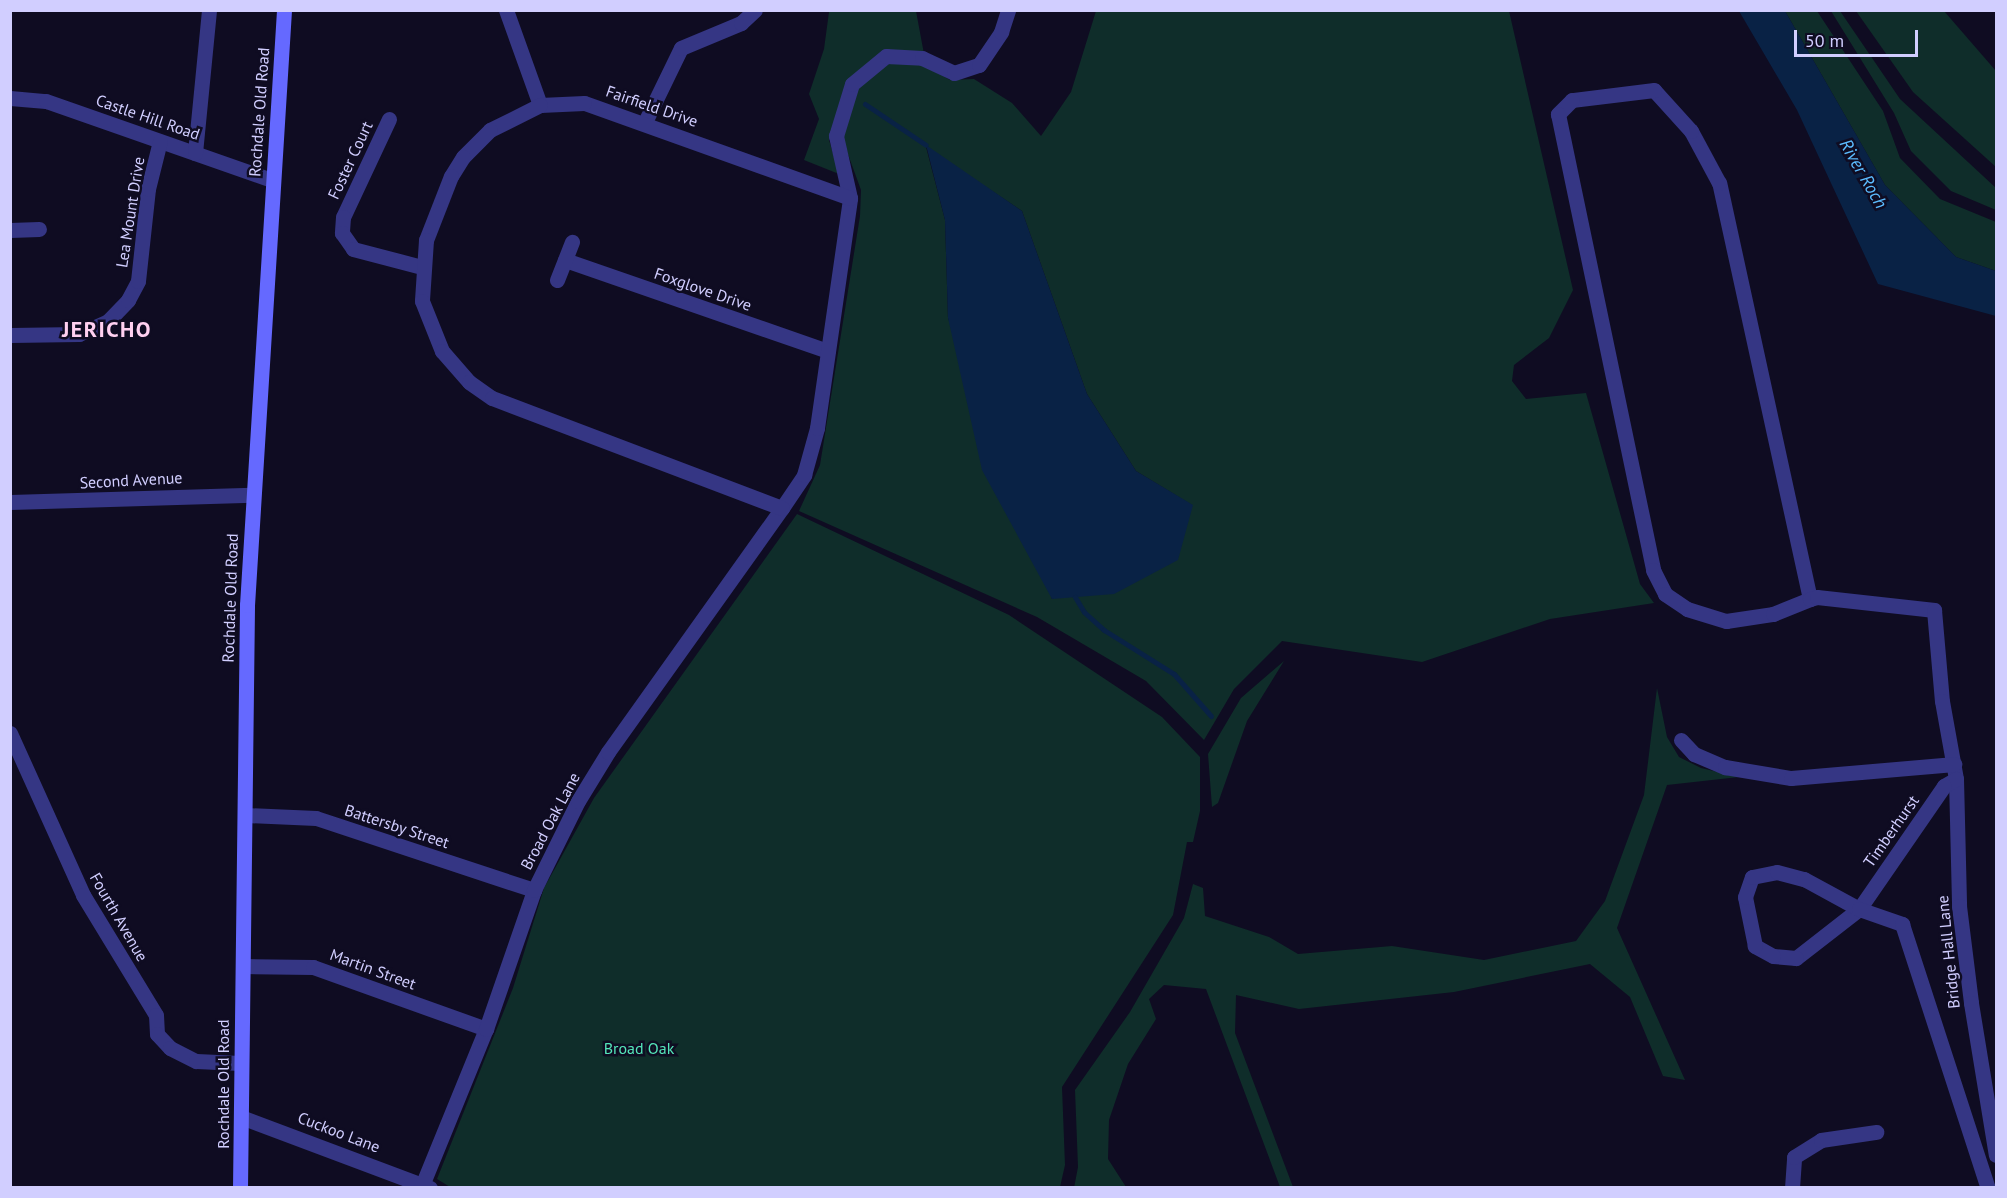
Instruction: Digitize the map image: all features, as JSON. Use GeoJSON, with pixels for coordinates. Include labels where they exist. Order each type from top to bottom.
{"type":"FeatureCollection","features":[{"type":"Feature","properties":{"kind":"main road","name":"Rochdale Old Road"},"geometry":{"type":"LineString","coordinates":[[240,1188],[240,1063],[252,495],[284,10]]}},
{"type":"Feature","properties":{"kind":"street"},"geometry":{"type":"LineString","coordinates":[[195,153],[209,10]]}},
{"type":"Feature","properties":{"kind":"street"},"geometry":{"type":"LineString","coordinates":[[506,10],[540,105]]}},
{"type":"Feature","properties":{"kind":"street"},"geometry":{"type":"LineString","coordinates":[[645,122],[681,48],[741,22],[755,10]]}},
{"type":"Feature","properties":{"kind":"street"},"geometry":{"type":"LineString","coordinates":[[782,508],[810,460],[828,351],[850,198],[836,136],[852,84],[886,56],[922,58],[954,73],[979,66],[1000,32],[1008,10]]}},
{"type":"Feature","properties":{"kind":"street"},"geometry":{"type":"LineString","coordinates":[[1654,90],[1691,130],[1719,183],[1810,599],[1773,614],[1726,621],[1687,609],[1665,594],[1653,570],[1558,114],[1572,100],[1654,90]]}},
{"type":"Feature","properties":{"kind":"street","name":"Castle Hill Road"},"geometry":{"type":"LineString","coordinates":[[10,98],[46,101],[272,180]]}},
{"type":"Feature","properties":{"kind":"street","name":"Fairfield Drive"},"geometry":{"type":"LineString","coordinates":[[782,508],[492,398],[456,369],[432,333],[422,301],[422,267],[438,207],[463,157],[490,129],[540,105],[584,103],[645,122],[850,198]]}},
{"type":"Feature","properties":{"kind":"street","name":"Foster Court"},"geometry":{"type":"LineString","coordinates":[[389,119],[343,217],[342,234],[353,249],[422,267]]}},
{"type":"Feature","properties":{"kind":"street","name":"Lea Mount Drive"},"geometry":{"type":"LineString","coordinates":[[10,335],[79,334],[108,321],[128,300],[138,281],[148,189],[160,141]]}},
{"type":"Feature","properties":{"kind":"street"},"geometry":{"type":"LineString","coordinates":[[10,231],[39,229]]}},
{"type":"Feature","properties":{"kind":"street"},"geometry":{"type":"LineString","coordinates":[[557,280],[572,242]]}},
{"type":"Feature","properties":{"kind":"street","name":"Foxglove Drive"},"geometry":{"type":"LineString","coordinates":[[565,260],[828,351]]}},
{"type":"Feature","properties":{"kind":"street","name":"Second Avenue"},"geometry":{"type":"LineString","coordinates":[[10,502],[252,495]]}},
{"type":"Feature","properties":{"kind":"street","name":"Broad Oak Lane"},"geometry":{"type":"LineString","coordinates":[[425,1186],[486,1029],[534,890],[578,801],[608,752],[782,508]]}},
{"type":"Feature","properties":{"kind":"street","name":"Bridge Hall Lane"},"geometry":{"type":"LineString","coordinates":[[1810,599],[1817,597],[1934,610],[1942,701],[1956,779],[1959,906],[1971,1003],[1996,1155]]}},
{"type":"Feature","properties":{"kind":"street","name":"Fourth Avenue"},"geometry":{"type":"LineString","coordinates":[[10,732],[83,896],[156,1015],[156,1034],[170,1048],[196,1061],[240,1063]]}},
{"type":"Feature","properties":{"kind":"street"},"geometry":{"type":"LineString","coordinates":[[1681,740],[1694,754],[1725,767],[1791,778],[1954,764]]}},
{"type":"Feature","properties":{"kind":"street","name":"Timberhurst"},"geometry":{"type":"LineString","coordinates":[[1956,779],[1944,786],[1859,909],[1796,958],[1773,956],[1755,946],[1744,897],[1752,878],[1777,872],[1804,879],[1859,909],[1902,924],[1988,1188]]}},
{"type":"Feature","properties":{"kind":"street","name":"Battersby Street"},"geometry":{"type":"LineString","coordinates":[[245,815],[316,818],[534,890]]}},
{"type":"Feature","properties":{"kind":"street","name":"Martin Street"},"geometry":{"type":"LineString","coordinates":[[243,966],[313,967],[486,1029]]}},
{"type":"Feature","properties":{"kind":"street","name":"Cuckoo Lane"},"geometry":{"type":"LineString","coordinates":[[241,1117],[425,1186]]}},
{"type":"Feature","properties":{"kind":"street"},"geometry":{"type":"LineString","coordinates":[[1792,1188],[1794,1158],[1821,1140],[1876,1132]]}},
{"type":"Feature","properties":{"kind":"green space"},"geometry":{"type":"Polygon","coordinates":[[[916,11],[924,54],[884,51],[848,82],[829,140],[839,174],[804,160],[819,119],[809,94],[824,49],[829,12],[916,11]]]}},
{"type":"Feature","properties":{"kind":"green space"},"geometry":{"type":"Polygon","coordinates":[[[1096,11],[1509,11],[1573,290],[1549,338],[1514,365],[1512,381],[1526,399],[1586,393],[1640,584],[1654,603],[1550,619],[1422,662],[1282,641],[1234,689],[1204,740],[1146,681],[1037,617],[799,511],[820,465],[860,216],[861,190],[841,135],[855,88],[887,63],[920,62],[950,80],[974,79],[1012,103],[1041,136],[1071,92],[1096,11]],[[926,147],[945,220],[948,318],[1052,599],[1192,505],[1136,471],[1087,394],[1022,211],[926,147]]]}},
{"type":"Feature","properties":{"kind":"green space"},"geometry":{"type":"Polygon","coordinates":[[[1785,11],[1817,11],[1883,111],[1900,158],[1940,199],[1996,222],[1996,271],[1956,257],[1885,185],[1785,11]]]}},
{"type":"Feature","properties":{"kind":"green space"},"geometry":{"type":"Polygon","coordinates":[[[1831,11],[1840,11],[1900,99],[1996,188],[1996,210],[1951,191],[1911,151],[1894,113],[1831,11]]]}},
{"type":"Feature","properties":{"kind":"green space"},"geometry":{"type":"Polygon","coordinates":[[[1856,11],[1944,11],[1996,71],[1996,167],[1913,92],[1856,11]]]}},
{"type":"Feature","properties":{"kind":"green space","name":"Broad Oak"},"geometry":{"type":"Polygon","coordinates":[[[797,514],[1009,615],[1162,717],[1200,757],[1200,811],[1193,842],[1187,842],[1173,915],[1062,1087],[1065,1165],[1060,1187],[450,1187],[437,1179],[513,988],[544,888],[594,798],[797,514]]]}},
{"type":"Feature","properties":{"kind":"green space"},"geometry":{"type":"Polygon","coordinates":[[[1284,661],[1247,721],[1218,803],[1212,807],[1208,754],[1241,698],[1284,661]]]}},
{"type":"Feature","properties":{"kind":"green space"},"geometry":{"type":"Polygon","coordinates":[[[1657,688],[1667,737],[1679,757],[1701,768],[1739,777],[1667,785],[1617,928],[1685,1080],[1663,1076],[1630,997],[1590,964],[1454,992],[1299,1009],[1236,995],[1235,1033],[1293,1187],[1280,1187],[1206,989],[1164,985],[1149,999],[1156,1019],[1128,1064],[1109,1120],[1108,1159],[1126,1187],[1074,1188],[1078,1167],[1075,1090],[1130,1012],[1184,918],[1193,884],[1203,888],[1205,916],[1269,937],[1298,954],[1392,946],[1484,960],[1576,941],[1605,901],[1644,795],[1657,688]]]}},
{"type":"Feature","properties":{"kind":"water","name":"River Roch"},"geometry":{"type":"Polygon","coordinates":[[[1739,11],[1785,11],[1885,185],[1956,257],[1996,271],[1996,316],[1878,284],[1797,110],[1739,11]]]}},
{"type":"Feature","properties":{"kind":"water"},"geometry":{"type":"Polygon","coordinates":[[[926,145],[1022,211],[1087,394],[1136,471],[1193,505],[1178,560],[1114,594],[1052,599],[982,470],[948,318],[945,220],[926,145]]]}},
{"type":"Feature","properties":{"kind":"waterway"},"geometry":{"type":"LineString","coordinates":[[865,104],[926,145]]}},
{"type":"Feature","properties":{"kind":"waterway"},"geometry":{"type":"LineString","coordinates":[[1075,597],[1084,612],[1104,630],[1174,674],[1211,716]]}},
{"type":"Feature","properties":{"kind":"district","name":"JERICHO"},"geometry":{"type":"Point","coordinates":[107,330]}}]}
